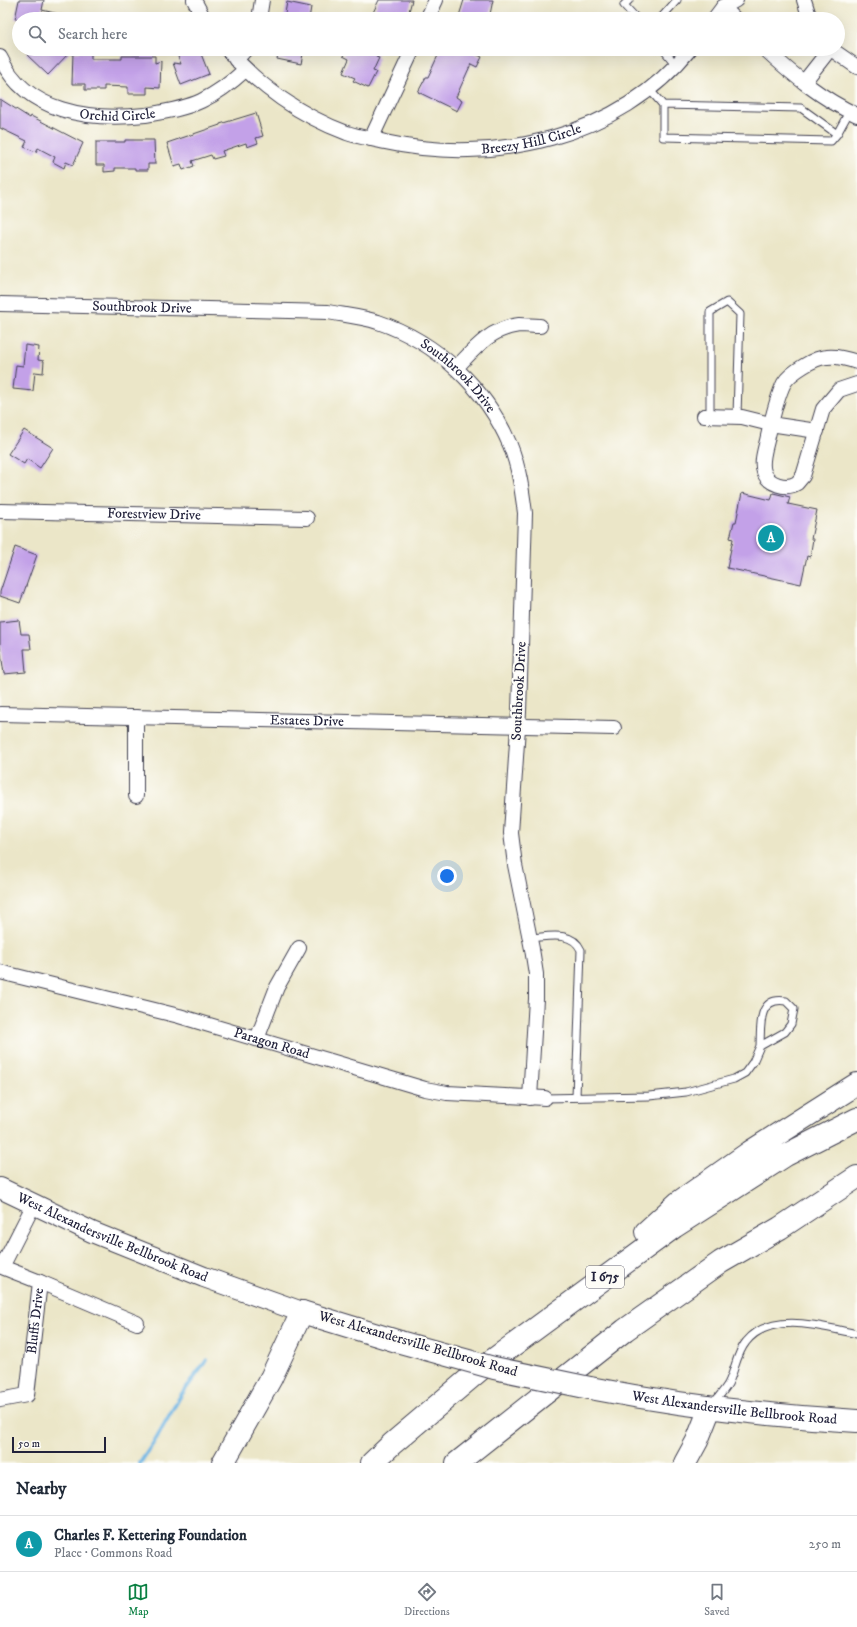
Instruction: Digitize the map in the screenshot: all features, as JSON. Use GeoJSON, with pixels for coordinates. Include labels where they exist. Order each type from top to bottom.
{"type":"FeatureCollection","features":[{"type":"Feature","properties":{"kind":"main road"},"geometry":{"type":"LineString","coordinates":[[558,1312],[679,1202],[750,1152],[857,1084]]}},
{"type":"Feature","properties":{"kind":"main road","name":"I 675"},"geometry":{"type":"LineString","coordinates":[[372,1463],[392,1444],[482,1368],[674,1227],[786,1155],[857,1119]]}},
{"type":"Feature","properties":{"kind":"main road"},"geometry":{"type":"LineString","coordinates":[[457,1463],[625,1330],[721,1262],[780,1228],[857,1177]]}},
{"type":"Feature","properties":{"kind":"main road","name":"West Alexandersville Bellbrook Road"},"geometry":{"type":"LineString","coordinates":[[0,1188],[92,1232],[204,1277],[302,1312],[400,1342],[494,1368],[642,1398],[710,1408],[751,1413],[857,1421]]}},
{"type":"Feature","properties":{"kind":"main road"},"geometry":{"type":"LineString","coordinates":[[780,1228],[857,1192]]}},
{"type":"Feature","properties":{"kind":"main road"},"geometry":{"type":"LineString","coordinates":[[223,1463],[271,1378],[302,1312]]}},
{"type":"Feature","properties":{"kind":"main road"},"geometry":{"type":"LineString","coordinates":[[685,1463],[697,1441],[710,1408]]}},
{"type":"Feature","properties":{"kind":"street"},"geometry":{"type":"LineString","coordinates":[[194,0],[200,12]]}},
{"type":"Feature","properties":{"kind":"street"},"geometry":{"type":"LineString","coordinates":[[261,12],[262,0]]}},
{"type":"Feature","properties":{"kind":"street"},"geometry":{"type":"LineString","coordinates":[[430,12],[436,0]]}},
{"type":"Feature","properties":{"kind":"street"},"geometry":{"type":"LineString","coordinates":[[719,12],[723,6],[736,0]]}},
{"type":"Feature","properties":{"kind":"street"},"geometry":{"type":"LineString","coordinates":[[804,0],[808,12]]}},
{"type":"Feature","properties":{"kind":"street"},"geometry":{"type":"LineString","coordinates":[[723,6],[729,12]]}},
{"type":"Feature","properties":{"kind":"street"},"geometry":{"type":"LineString","coordinates":[[371,139],[410,56]]}},
{"type":"Feature","properties":{"kind":"street","name":"Breezy Hill Circle"},"geometry":{"type":"LineString","coordinates":[[236,59],[270,91],[324,123],[346,133],[403,146],[449,150],[486,149],[523,145],[579,129],[608,116],[635,100],[676,65],[684,56]]}},
{"type":"Feature","properties":{"kind":"street"},"geometry":{"type":"LineString","coordinates":[[774,56],[824,97],[853,113]]}},
{"type":"Feature","properties":{"kind":"street"},"geometry":{"type":"LineString","coordinates":[[804,82],[824,56]]}},
{"type":"Feature","properties":{"kind":"street"},"geometry":{"type":"LineString","coordinates":[[840,56],[857,67]]}},
{"type":"Feature","properties":{"kind":"street","name":"Orchid Circle"},"geometry":{"type":"LineString","coordinates":[[0,57],[12,79],[26,91],[41,100],[60,109],[84,116],[102,118],[157,113],[188,106],[216,93],[231,83],[236,59]]}},
{"type":"Feature","properties":{"kind":"street","name":"Southbrook Drive"},"geometry":{"type":"LineString","coordinates":[[0,304],[328,312],[378,322],[399,330],[446,358],[487,404],[501,426],[515,460],[522,489],[525,513],[518,725],[511,833],[516,872],[536,974],[536,999],[530,1098]]}},
{"type":"Feature","properties":{"kind":"street"},"geometry":{"type":"LineString","coordinates":[[456,368],[480,343],[491,335],[507,328],[519,325],[540,326]]}},
{"type":"Feature","properties":{"kind":"street"},"geometry":{"type":"LineString","coordinates":[[857,362],[827,357],[815,360],[799,368],[784,382],[770,424],[762,463],[769,480],[775,484],[788,486],[797,483],[803,476],[823,409],[839,390],[857,384]]}},
{"type":"Feature","properties":{"kind":"street"},"geometry":{"type":"LineString","coordinates":[[707,416],[737,416],[770,424],[817,431]]}},
{"type":"Feature","properties":{"kind":"street","name":"Forestview Drive"},"geometry":{"type":"LineString","coordinates":[[0,511],[307,518]]}},
{"type":"Feature","properties":{"kind":"street","name":"Estates Drive"},"geometry":{"type":"LineString","coordinates":[[0,714],[614,728]]}},
{"type":"Feature","properties":{"kind":"street"},"geometry":{"type":"LineString","coordinates":[[136,717],[136,796]]}},
{"type":"Feature","properties":{"kind":"street"},"geometry":{"type":"LineString","coordinates":[[257,1039],[277,987],[298,948]]}},
{"type":"Feature","properties":{"kind":"street","name":"Paragon Road"},"geometry":{"type":"LineString","coordinates":[[0,972],[179,1016],[425,1089],[447,1093],[545,1098]]}},
{"type":"Feature","properties":{"kind":"street","name":"Bluffs Drive"},"geometry":{"type":"LineString","coordinates":[[0,1400],[27,1395],[40,1282],[2,1267],[34,1204]]}},
{"type":"Feature","properties":{"kind":"street"},"geometry":{"type":"LineString","coordinates":[[40,1282],[137,1323]]}},
{"type":"Feature","properties":{"kind":"lane"},"geometry":{"type":"LineString","coordinates":[[629,0],[624,5],[630,12]]}},
{"type":"Feature","properties":{"kind":"lane"},"geometry":{"type":"LineString","coordinates":[[667,12],[678,0]]}},
{"type":"Feature","properties":{"kind":"lane"},"geometry":{"type":"LineString","coordinates":[[668,56],[676,65]]}},
{"type":"Feature","properties":{"kind":"lane"},"geometry":{"type":"LineString","coordinates":[[649,89],[663,105],[663,137],[831,141],[853,113]]}},
{"type":"Feature","properties":{"kind":"lane"},"geometry":{"type":"LineString","coordinates":[[663,105],[801,108],[837,134]]}},
{"type":"Feature","properties":{"kind":"lane"},"geometry":{"type":"LineString","coordinates":[[707,416],[710,312],[727,302],[740,314],[737,416]]}},
{"type":"Feature","properties":{"kind":"lane"},"geometry":{"type":"LineString","coordinates":[[530,938],[561,936],[570,938],[578,943],[581,950],[576,1097]]}},
{"type":"Feature","properties":{"kind":"lane"},"geometry":{"type":"LineString","coordinates":[[545,1098],[649,1096],[686,1092],[734,1079],[745,1073],[753,1062],[760,1046],[762,1017],[768,1003],[774,1000],[786,1001],[794,1009],[791,1024],[785,1032],[760,1046]]}},
{"type":"Feature","properties":{"kind":"lane"},"geometry":{"type":"LineString","coordinates":[[710,1408],[728,1384],[746,1342],[756,1333],[766,1328],[790,1322],[857,1334]]}},
{"type":"Feature","properties":{"kind":"building"},"geometry":{"type":"Polygon","coordinates":[[[19,0],[44,0],[42,10],[50,12],[16,12],[19,0]]]}},
{"type":"Feature","properties":{"kind":"building"},"geometry":{"type":"Polygon","coordinates":[[[379,0],[412,0],[409,12],[373,12],[379,0]]]}},
{"type":"Feature","properties":{"kind":"building"},"geometry":{"type":"Polygon","coordinates":[[[464,0],[493,0],[490,12],[460,12],[464,0]]]}},
{"type":"Feature","properties":{"kind":"building"},"geometry":{"type":"Polygon","coordinates":[[[287,2],[311,7],[310,12],[285,12],[287,2]]]}},
{"type":"Feature","properties":{"kind":"building"},"geometry":{"type":"Polygon","coordinates":[[[28,56],[66,56],[48,75],[28,56]]]}},
{"type":"Feature","properties":{"kind":"building"},"geometry":{"type":"Polygon","coordinates":[[[73,56],[91,56],[91,59],[122,59],[122,56],[155,56],[155,63],[161,61],[160,88],[147,87],[147,94],[128,94],[128,87],[104,86],[104,90],[85,90],[85,84],[72,84],[73,56]]]}},
{"type":"Feature","properties":{"kind":"building"},"geometry":{"type":"Polygon","coordinates":[[[178,56],[202,56],[209,74],[181,85],[173,63],[181,64],[178,56]]]}},
{"type":"Feature","properties":{"kind":"building"},"geometry":{"type":"Polygon","coordinates":[[[278,56],[303,56],[301,64],[277,59],[278,56]]]}},
{"type":"Feature","properties":{"kind":"building"},"geometry":{"type":"Polygon","coordinates":[[[343,56],[376,56],[379,58],[373,71],[376,72],[368,88],[353,81],[355,78],[343,73],[349,59],[343,56]]]}},
{"type":"Feature","properties":{"kind":"building"},"geometry":{"type":"Polygon","coordinates":[[[438,56],[482,57],[477,67],[471,64],[456,97],[462,101],[457,111],[418,92],[426,77],[428,77],[438,56]]]}},
{"type":"Feature","properties":{"kind":"building"},"geometry":{"type":"Polygon","coordinates":[[[0,99],[30,118],[31,116],[83,143],[73,165],[66,162],[64,168],[53,162],[55,157],[38,148],[36,152],[24,147],[27,141],[0,128],[0,99]]]}},
{"type":"Feature","properties":{"kind":"building"},"geometry":{"type":"Polygon","coordinates":[[[256,113],[263,136],[256,138],[258,143],[247,147],[246,143],[222,151],[224,156],[213,159],[211,155],[192,161],[194,166],[183,170],[181,164],[174,166],[167,143],[256,113]]]}},
{"type":"Feature","properties":{"kind":"building"},"geometry":{"type":"Polygon","coordinates":[[[125,140],[154,140],[155,164],[148,164],[148,170],[135,170],[135,168],[115,168],[115,171],[104,172],[104,165],[96,165],[96,142],[125,142],[125,140]]]}},
{"type":"Feature","properties":{"kind":"building"},"geometry":{"type":"Polygon","coordinates":[[[25,345],[39,347],[38,360],[44,361],[43,373],[35,372],[33,391],[13,389],[16,365],[23,366],[25,345]]]}},
{"type":"Feature","properties":{"kind":"building"},"geometry":{"type":"Polygon","coordinates":[[[24,430],[53,448],[40,468],[27,459],[24,464],[8,454],[24,430]]]}},
{"type":"Feature","properties":{"kind":"building"},"geometry":{"type":"Polygon","coordinates":[[[742,493],[771,500],[773,493],[790,497],[788,504],[817,510],[811,539],[813,539],[810,557],[807,556],[801,584],[727,568],[733,539],[730,538],[734,522],[736,522],[742,493]]]}},
{"type":"Feature","properties":{"kind":"building"},"geometry":{"type":"Polygon","coordinates":[[[15,547],[37,555],[20,603],[0,596],[15,547]]]}},
{"type":"Feature","properties":{"kind":"building"},"geometry":{"type":"Polygon","coordinates":[[[19,620],[21,634],[29,634],[31,649],[24,649],[26,672],[4,674],[0,646],[0,622],[19,620]]]}},
{"type":"Feature","properties":{"kind":"waterway"},"geometry":{"type":"LineString","coordinates":[[140,1463],[181,1395],[207,1360]]}},
{"type":"Feature","properties":{"kind":"place","name":"Charles F. Kettering Foundation"},"geometry":{"type":"Point","coordinates":[771,538]}}]}
